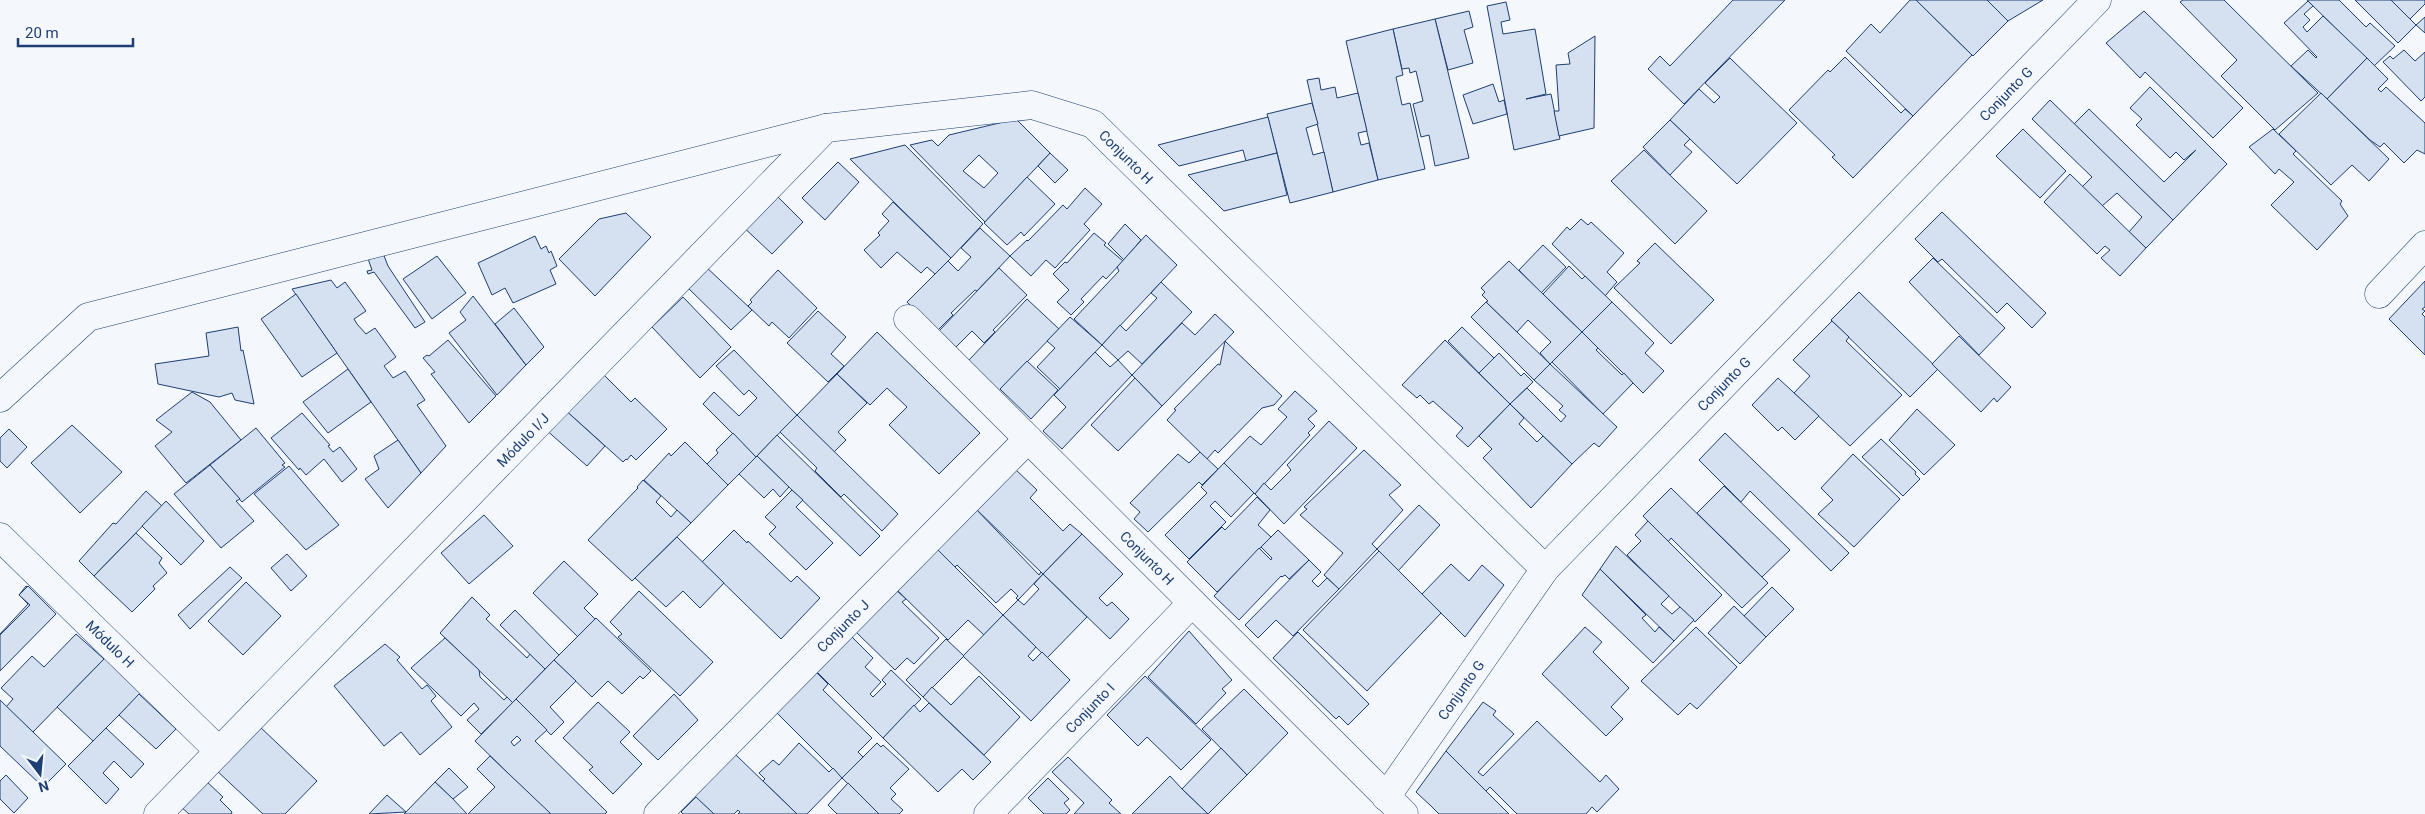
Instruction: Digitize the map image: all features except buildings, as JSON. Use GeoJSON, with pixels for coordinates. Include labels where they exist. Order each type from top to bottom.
{"type":"FeatureCollection","features":[{"type":"Feature","properties":{"kind":"street","name":"Conjunto G"},"geometry":{"type":"LineString","coordinates":[[1395,806],[1544,569],[2097,0]]}},
{"type":"Feature","properties":{"kind":"street","name":"Conjunto H"},"geometry":{"type":"LineString","coordinates":[[826,128],[1032,105],[1093,124],[1544,569]]}},
{"type":"Feature","properties":{"kind":"street"},"geometry":{"type":"LineString","coordinates":[[0,398],[88,318],[826,128]]}},
{"type":"Feature","properties":{"kind":"street","name":"Módulo I/J"},"geometry":{"type":"LineString","coordinates":[[158,814],[826,128]]}},
{"type":"Feature","properties":{"kind":"street"},"geometry":{"type":"LineString","coordinates":[[2379,294],[2425,245]]}},
{"type":"Feature","properties":{"kind":"street","name":"Conjunto H"},"geometry":{"type":"LineString","coordinates":[[908,319],[1395,806]]}},
{"type":"Feature","properties":{"kind":"street","name":"Conjunto J"},"geometry":{"type":"LineString","coordinates":[[658,814],[1028,439]]}},
{"type":"Feature","properties":{"kind":"street","name":"Módulo H"},"geometry":{"type":"LineString","coordinates":[[0,538],[219,751]]}},
{"type":"Feature","properties":{"kind":"street","name":"Conjunto I"},"geometry":{"type":"LineString","coordinates":[[988,814],[1192,603]]}}]}
